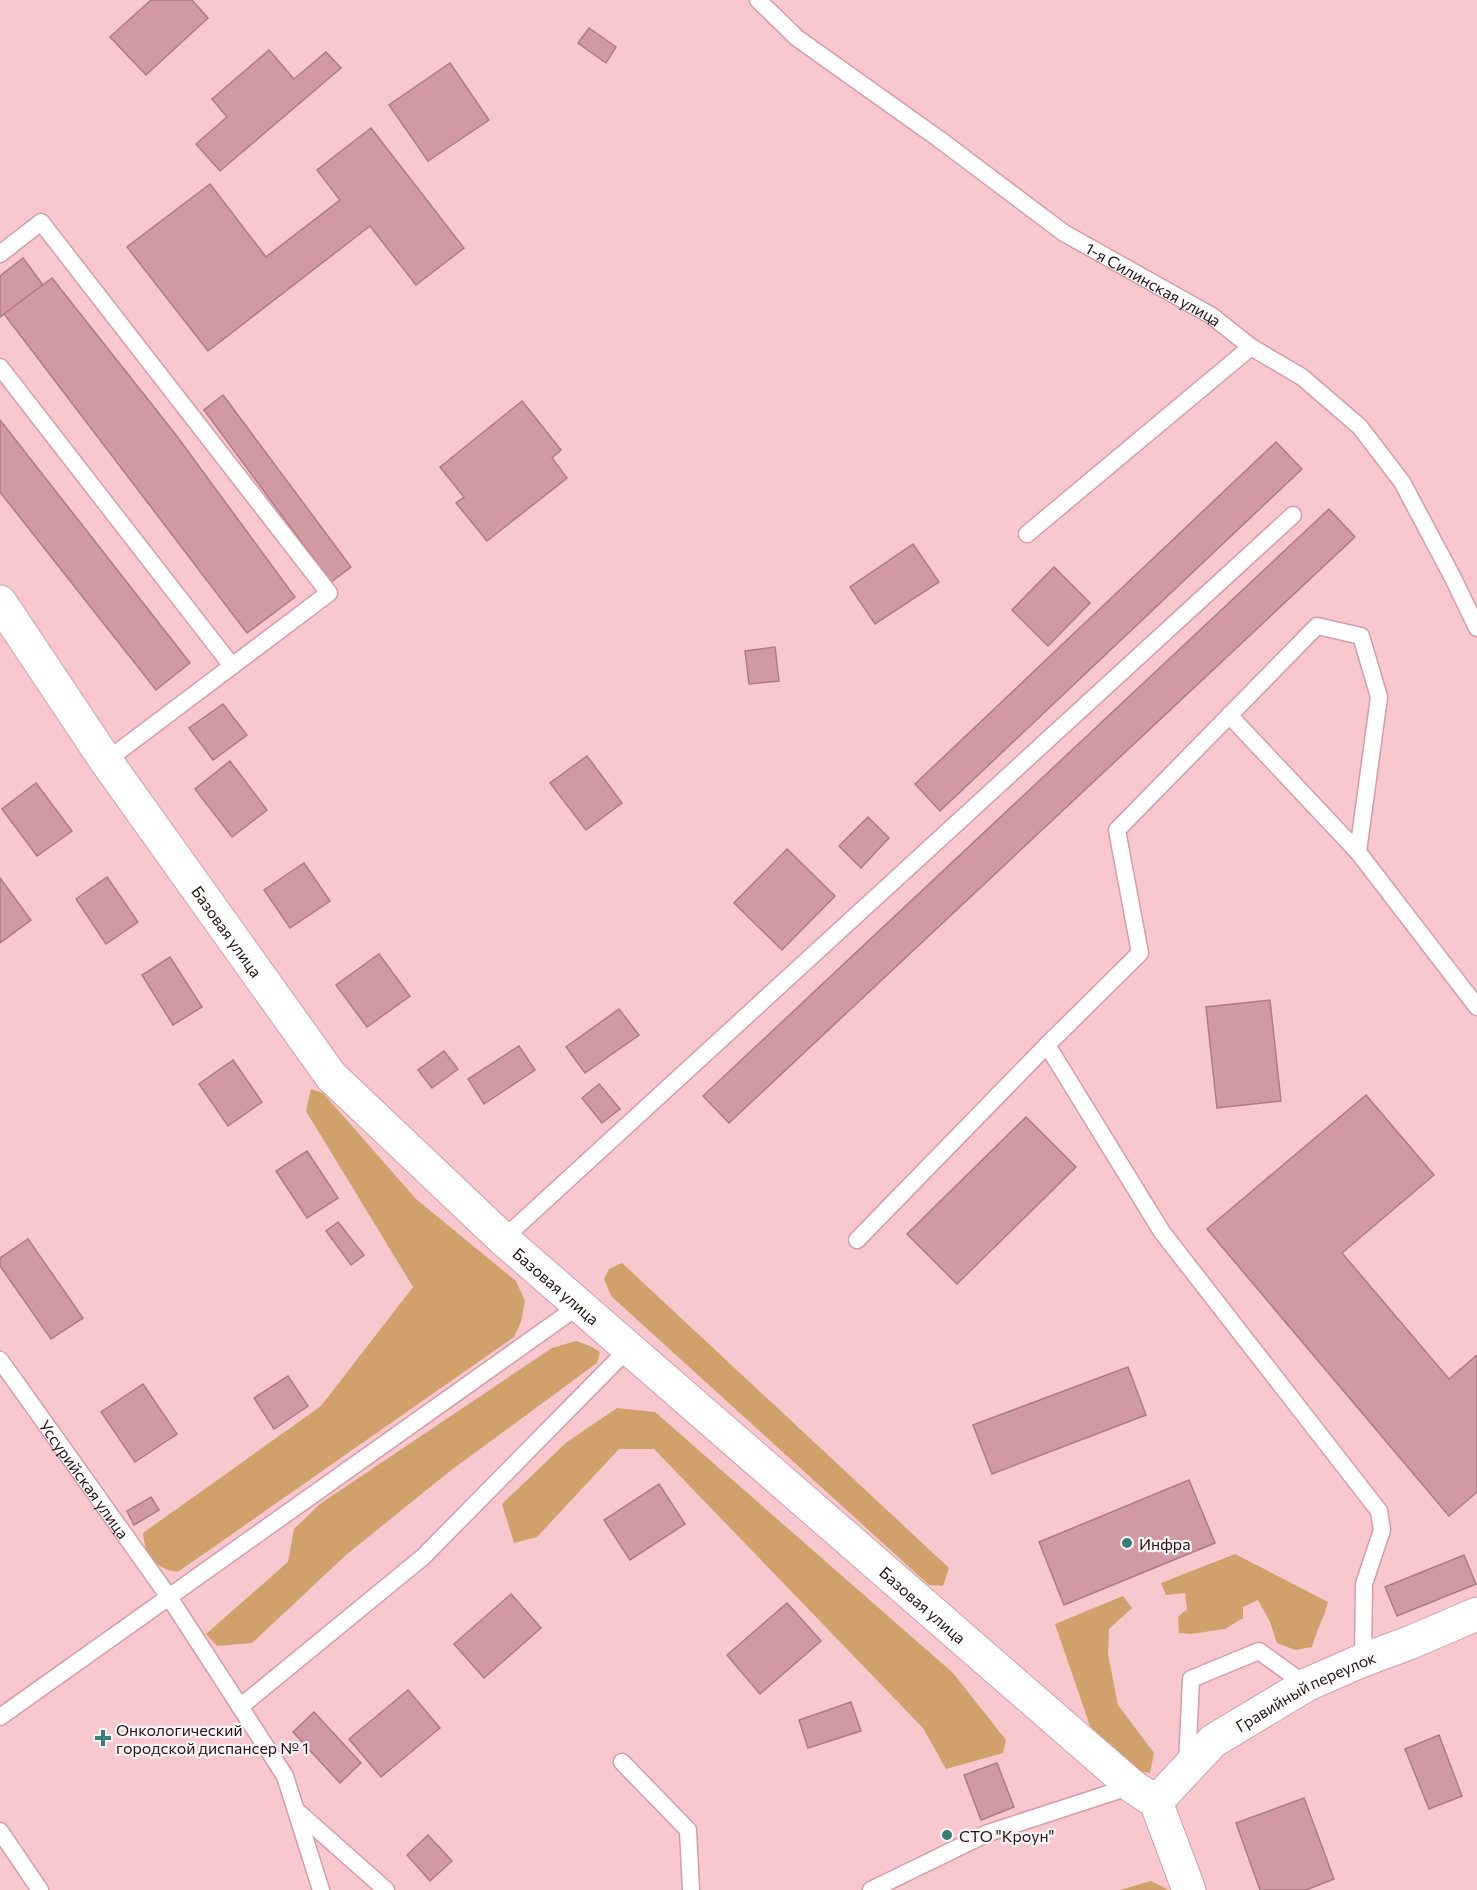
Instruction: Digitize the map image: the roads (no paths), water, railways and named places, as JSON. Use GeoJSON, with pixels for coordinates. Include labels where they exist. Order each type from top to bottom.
{"type":"FeatureCollection","features":[{"type":"Feature","properties":{"kind":"street","name":"Базовая улица"},"geometry":{"type":"LineString","coordinates":[[0,602],[106,761],[331,1076],[503,1239],[1144,1794],[1189,1890]]}},
{"type":"Feature","properties":{"kind":"street","name":"Гравийный переулок"},"geometry":{"type":"LineString","coordinates":[[1144,1794],[1187,1770],[1213,1742],[1306,1685],[1363,1659],[1409,1643],[1477,1614]]}},
{"type":"Feature","properties":{"kind":"lane","name":"1-я Силинская улица"},"geometry":{"type":"LineString","coordinates":[[758,0],[797,38],[939,139],[1064,233],[1212,316],[1251,347],[1302,378],[1360,427],[1402,482],[1477,628]]}},
{"type":"Feature","properties":{"kind":"lane"},"geometry":{"type":"LineString","coordinates":[[0,254],[41,222],[329,594],[106,761]]}},
{"type":"Feature","properties":{"kind":"lane"},"geometry":{"type":"LineString","coordinates":[[1027,534],[1251,347]]}},
{"type":"Feature","properties":{"kind":"lane"},"geometry":{"type":"LineString","coordinates":[[0,367],[232,666]]}},
{"type":"Feature","properties":{"kind":"lane"},"geometry":{"type":"LineString","coordinates":[[503,1239],[1293,515]]}},
{"type":"Feature","properties":{"kind":"lane"},"geometry":{"type":"LineString","coordinates":[[857,1240],[1140,953],[1117,830],[1317,626],[1361,636],[1379,697],[1358,852]]}},
{"type":"Feature","properties":{"kind":"lane"},"geometry":{"type":"LineString","coordinates":[[1229,715],[1358,852],[1477,1007]]}},
{"type":"Feature","properties":{"kind":"lane"},"geometry":{"type":"LineString","coordinates":[[1047,1045],[1162,1232],[1379,1511],[1382,1530],[1364,1584],[1363,1659]]}},
{"type":"Feature","properties":{"kind":"lane"},"geometry":{"type":"LineString","coordinates":[[0,1717],[580,1305]]}},
{"type":"Feature","properties":{"kind":"lane"},"geometry":{"type":"LineString","coordinates":[[240,1707],[423,1557],[629,1348]]}},
{"type":"Feature","properties":{"kind":"lane","name":"Уссурийская улица"},"geometry":{"type":"LineString","coordinates":[[0,1360],[169,1597],[285,1776],[321,1890]]}},
{"type":"Feature","properties":{"kind":"lane"},"geometry":{"type":"LineString","coordinates":[[1187,1770],[1191,1679],[1259,1651],[1306,1685]]}},
{"type":"Feature","properties":{"kind":"lane"},"geometry":{"type":"LineString","coordinates":[[622,1762],[688,1830],[691,1890]]}},
{"type":"Feature","properties":{"kind":"lane"},"geometry":{"type":"LineString","coordinates":[[871,1890],[988,1833],[1144,1794]]}},
{"type":"Feature","properties":{"kind":"lane"},"geometry":{"type":"LineString","coordinates":[[296,1811],[386,1890]]}},
{"type":"Feature","properties":{"kind":"lane"},"geometry":{"type":"LineString","coordinates":[[0,1831],[40,1890]]}},
{"type":"Feature","properties":{"kind":"place","name":"Инфра"},"geometry":{"type":"Point","coordinates":[1127,1543]}},
{"type":"Feature","properties":{"kind":"place","name":"Онкологический городской диспансер № 1"},"geometry":{"type":"Point","coordinates":[103,1738]}},
{"type":"Feature","properties":{"kind":"place","name":"СТО \"Кроун\""},"geometry":{"type":"Point","coordinates":[947,1835]}}]}
